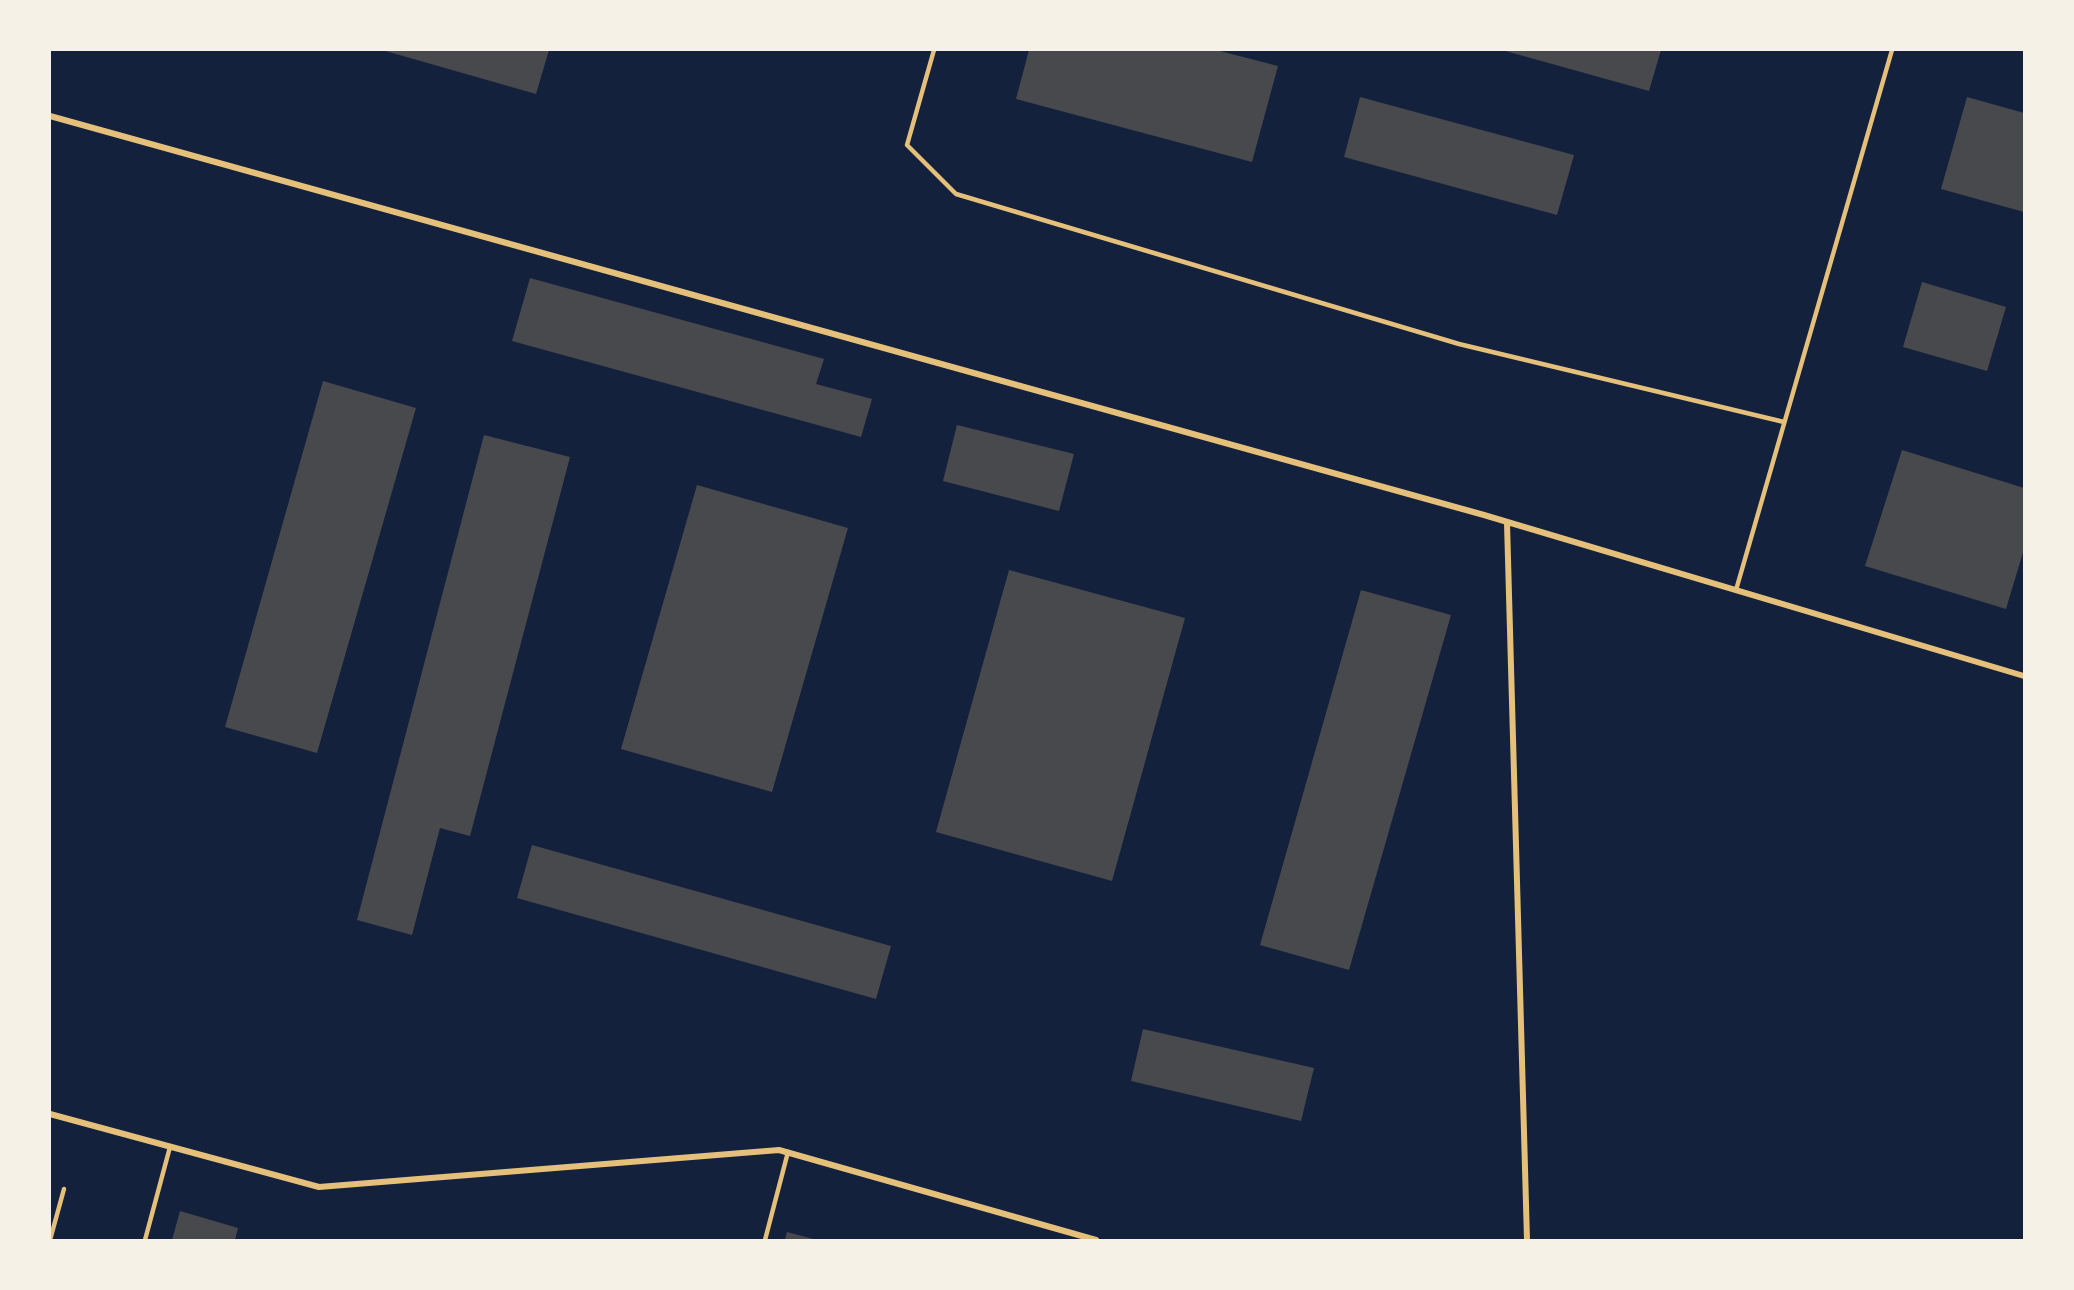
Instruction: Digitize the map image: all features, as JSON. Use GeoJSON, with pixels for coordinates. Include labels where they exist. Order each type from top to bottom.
{"type":"FeatureCollection","features":[{"type":"Feature","properties":{"kind":"street"},"geometry":{"type":"LineString","coordinates":[[50,116],[1507,523],[2025,676]]}},
{"type":"Feature","properties":{"kind":"street"},"geometry":{"type":"LineString","coordinates":[[1507,523],[1527,1240]]}},
{"type":"Feature","properties":{"kind":"street"},"geometry":{"type":"LineString","coordinates":[[50,1114],[319,1187],[779,1149],[1096,1240]]}},
{"type":"Feature","properties":{"kind":"lane"},"geometry":{"type":"LineString","coordinates":[[934,50],[907,146],[956,194],[1459,344],[1785,422]]}},
{"type":"Feature","properties":{"kind":"lane"},"geometry":{"type":"LineString","coordinates":[[1736,591],[1892,50]]}},
{"type":"Feature","properties":{"kind":"lane"},"geometry":{"type":"LineString","coordinates":[[145,1240],[170,1146]]}},
{"type":"Feature","properties":{"kind":"lane"},"geometry":{"type":"LineString","coordinates":[[765,1240],[788,1152]]}},
{"type":"Feature","properties":{"kind":"lane"},"geometry":{"type":"LineString","coordinates":[[50,1240],[64,1189]]}},
{"type":"Feature","properties":{"kind":"building"},"geometry":{"type":"Polygon","coordinates":[[[382,50],[549,50],[536,94],[382,50]]]}},
{"type":"Feature","properties":{"kind":"building"},"geometry":{"type":"Polygon","coordinates":[[[1029,50],[1216,50],[1278,66],[1252,162],[1016,99],[1029,50]]]}},
{"type":"Feature","properties":{"kind":"building"},"geometry":{"type":"Polygon","coordinates":[[[1502,50],[1661,50],[1649,91],[1502,50]]]}},
{"type":"Feature","properties":{"kind":"building"},"geometry":{"type":"Polygon","coordinates":[[[1360,97],[1574,155],[1557,215],[1344,157],[1360,97]]]}},
{"type":"Feature","properties":{"kind":"building"},"geometry":{"type":"Polygon","coordinates":[[[1967,97],[2024,113],[2024,212],[1941,189],[1967,97]]]}},
{"type":"Feature","properties":{"kind":"building"},"geometry":{"type":"Polygon","coordinates":[[[530,278],[824,359],[816,384],[872,399],[861,437],[512,341],[530,278]]]}},
{"type":"Feature","properties":{"kind":"building"},"geometry":{"type":"Polygon","coordinates":[[[1922,282],[2006,307],[1987,371],[1903,347],[1922,282]]]}},
{"type":"Feature","properties":{"kind":"building"},"geometry":{"type":"Polygon","coordinates":[[[323,381],[416,408],[317,753],[225,727],[323,381]]]}},
{"type":"Feature","properties":{"kind":"building"},"geometry":{"type":"Polygon","coordinates":[[[957,425],[1074,454],[1059,511],[943,481],[957,425]]]}},
{"type":"Feature","properties":{"kind":"building"},"geometry":{"type":"Polygon","coordinates":[[[484,435],[570,457],[470,836],[440,828],[412,935],[357,920],[484,435]]]}},
{"type":"Feature","properties":{"kind":"building"},"geometry":{"type":"Polygon","coordinates":[[[1902,450],[2024,488],[2024,549],[2006,609],[1865,566],[1902,450]]]}},
{"type":"Feature","properties":{"kind":"building"},"geometry":{"type":"Polygon","coordinates":[[[697,485],[848,528],[772,792],[621,749],[697,485]]]}},
{"type":"Feature","properties":{"kind":"building"},"geometry":{"type":"Polygon","coordinates":[[[1009,570],[1185,618],[1112,881],[936,832],[1009,570]]]}},
{"type":"Feature","properties":{"kind":"building"},"geometry":{"type":"Polygon","coordinates":[[[1361,590],[1451,615],[1349,970],[1260,945],[1361,590]]]}},
{"type":"Feature","properties":{"kind":"building"},"geometry":{"type":"Polygon","coordinates":[[[532,845],[891,946],[876,999],[517,898],[532,845]]]}},
{"type":"Feature","properties":{"kind":"building"},"geometry":{"type":"Polygon","coordinates":[[[1143,1029],[1314,1068],[1301,1121],[1131,1081],[1143,1029]]]}},
{"type":"Feature","properties":{"kind":"building"},"geometry":{"type":"Polygon","coordinates":[[[180,1211],[238,1228],[235,1240],[172,1240],[180,1211]]]}},
{"type":"Feature","properties":{"kind":"building"},"geometry":{"type":"Polygon","coordinates":[[[787,1232],[817,1240],[785,1240],[787,1232]]]}}]}
